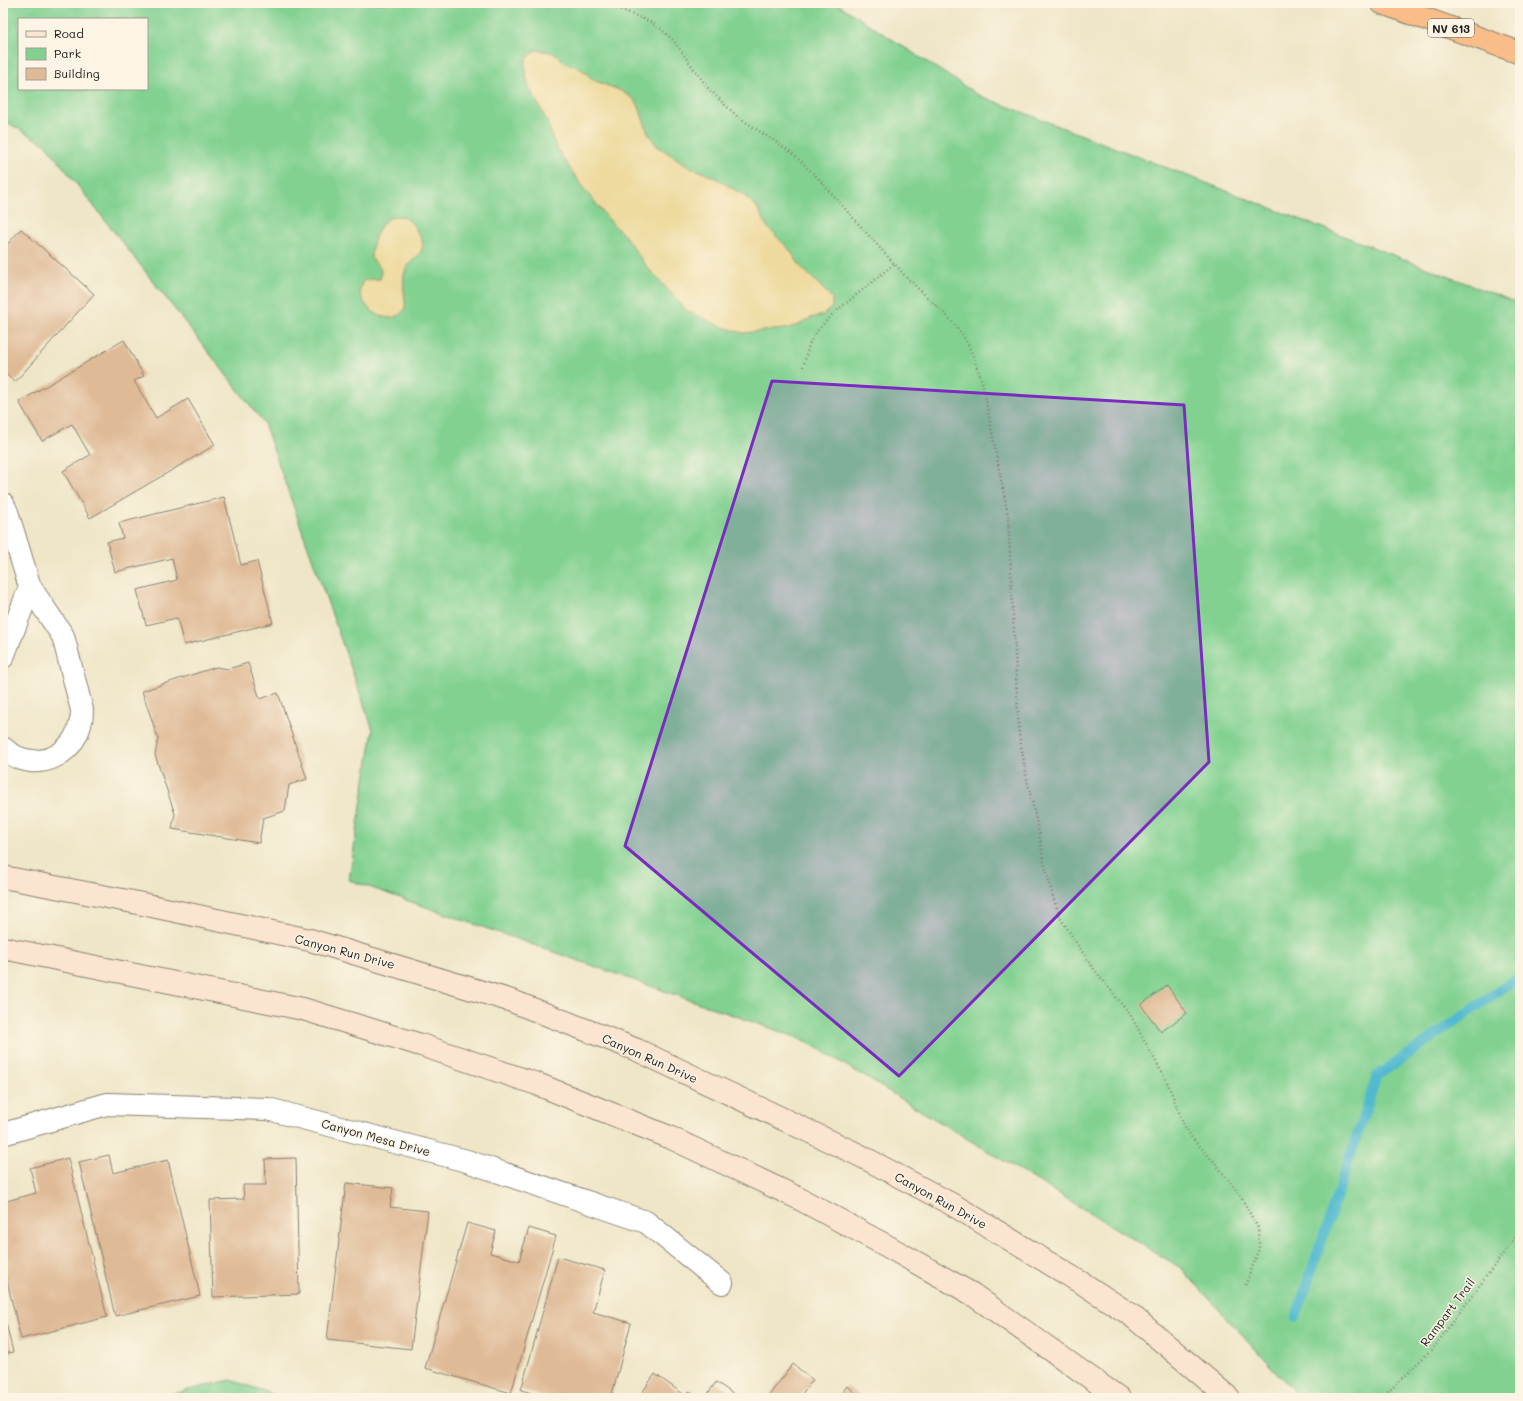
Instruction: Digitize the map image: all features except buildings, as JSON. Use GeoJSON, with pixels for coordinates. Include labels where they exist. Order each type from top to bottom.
{"type":"FeatureCollection","features":[{"type":"Feature","properties":{"kind":"highway","name":"NV 613"},"geometry":{"type":"LineString","coordinates":[[1382,3],[1520,53]]}},
{"type":"Feature","properties":{"kind":"street"},"geometry":{"type":"LineString","coordinates":[[3,504],[7,512],[30,587],[63,636],[81,704],[82,721],[79,732],[73,742],[65,750],[51,759],[40,761],[23,759],[12,755],[3,748]]}},
{"type":"Feature","properties":{"kind":"street"},"geometry":{"type":"LineString","coordinates":[[3,657],[30,587]]}},
{"type":"Feature","properties":{"kind":"street","name":"Canyon Run Drive"},"geometry":{"type":"LineString","coordinates":[[3,877],[133,902],[310,940],[381,960],[512,1001],[637,1050],[859,1155],[955,1206],[1085,1285],[1131,1315],[1229,1398]]}},
{"type":"Feature","properties":{"kind":"street"},"geometry":{"type":"LineString","coordinates":[[3,948],[303,1009],[421,1045],[537,1084],[603,1110],[669,1137],[791,1194],[887,1246],[972,1294],[1119,1398]]}},
{"type":"Feature","properties":{"kind":"street","name":"Canyon Mesa Drive"},"geometry":{"type":"LineString","coordinates":[[3,1134],[107,1104],[268,1109],[467,1161],[646,1222],[722,1283]]}},
{"type":"Feature","properties":{"kind":"path"},"geometry":{"type":"LineString","coordinates":[[606,3],[650,22],[665,33],[673,40],[693,65],[708,88],[722,102],[738,116],[791,152],[841,202],[894,264],[947,316],[963,335],[972,353],[983,385],[1008,516],[1020,734],[1028,784],[1044,863],[1053,897],[1061,919],[1090,964],[1131,1016],[1168,1084],[1184,1125],[1192,1138],[1216,1164],[1241,1197],[1258,1228],[1259,1249],[1245,1287]]}},
{"type":"Feature","properties":{"kind":"path"},"geometry":{"type":"LineString","coordinates":[[803,367],[810,342],[817,331],[833,314],[894,264]]}},
{"type":"Feature","properties":{"kind":"path","name":"Rampart Trail"},"geometry":{"type":"LineString","coordinates":[[1382,1398],[1434,1347],[1520,1231]]}},
{"type":"Feature","properties":{"kind":"highlighted area"},"geometry":{"type":"Polygon","coordinates":[[[772,381],[1184,405],[1209,762],[899,1076],[625,846],[772,381]]]}},
{"type":"Feature","properties":{"kind":"green space"},"geometry":{"type":"Polygon","coordinates":[[[3,3],[836,3],[978,95],[1520,304],[1520,1397],[1300,1398],[1181,1268],[804,1040],[349,880],[373,730],[264,423],[46,145],[3,120],[3,3]]]}},
{"type":"Feature","properties":{"kind":"green space"},"geometry":{"type":"Polygon","coordinates":[[[231,1380],[284,1398],[155,1398],[231,1380]]]}},
{"type":"Feature","properties":{"kind":"sand"},"geometry":{"type":"Polygon","coordinates":[[[536,50],[551,52],[557,55],[565,63],[584,71],[593,80],[619,90],[634,99],[639,107],[648,133],[657,146],[690,167],[716,178],[743,195],[757,207],[768,228],[789,249],[801,267],[832,298],[832,307],[823,315],[810,318],[799,325],[784,329],[743,333],[723,327],[687,311],[647,267],[625,236],[611,222],[585,190],[562,157],[553,140],[547,121],[529,87],[526,76],[525,65],[527,58],[536,50]]]}},
{"type":"Feature","properties":{"kind":"sand"},"geometry":{"type":"Polygon","coordinates":[[[398,216],[411,223],[417,231],[423,246],[418,255],[406,268],[404,275],[403,283],[405,309],[399,315],[386,317],[372,311],[366,305],[362,299],[360,289],[364,280],[380,279],[380,269],[371,258],[372,248],[378,230],[385,221],[389,218],[398,216]]]}},
{"type":"Feature","properties":{"kind":"waterway"},"geometry":{"type":"LineString","coordinates":[[1296,1317],[1377,1076],[1520,976]]}}]}
